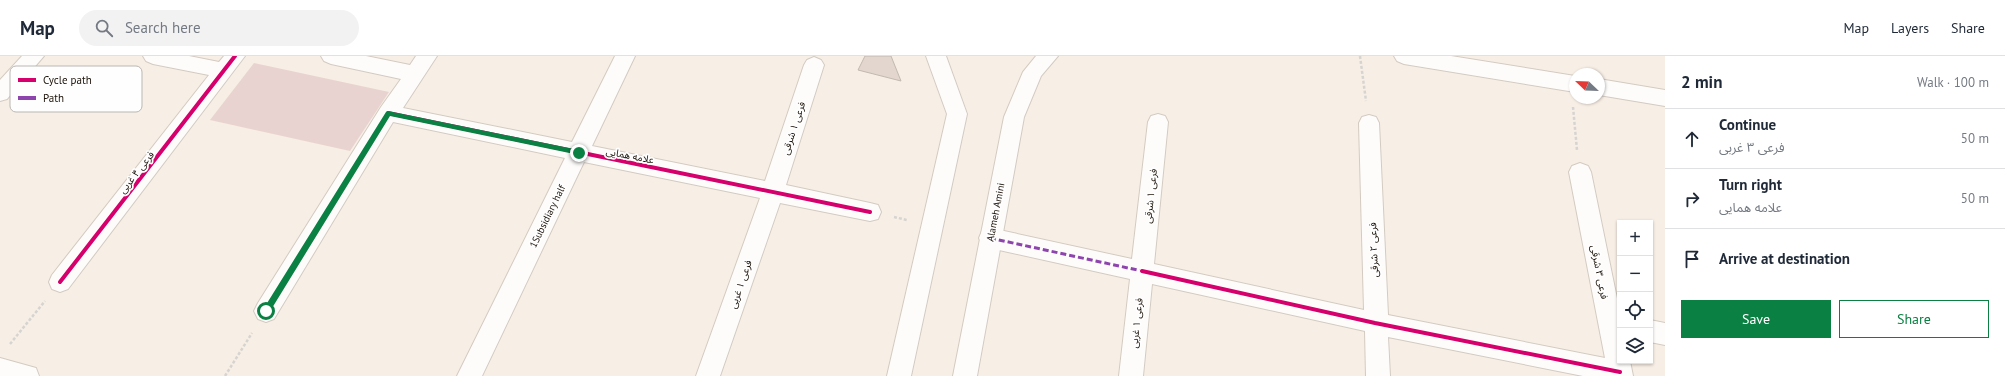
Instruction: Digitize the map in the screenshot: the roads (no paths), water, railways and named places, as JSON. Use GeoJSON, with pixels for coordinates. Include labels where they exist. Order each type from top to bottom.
{"type":"FeatureCollection","features":[{"type":"Feature","properties":{"kind":"street"},"geometry":{"type":"LineString","coordinates":[[25,66],[34,56]]}},
{"type":"Feature","properties":{"kind":"street"},"geometry":{"type":"LineString","coordinates":[[152,56],[229,64]]}},
{"type":"Feature","properties":{"kind":"street"},"geometry":{"type":"LineString","coordinates":[[331,56],[414,74]]}},
{"type":"Feature","properties":{"kind":"street"},"geometry":{"type":"LineString","coordinates":[[266,311],[388,113],[426,56]]}},
{"type":"Feature","properties":{"kind":"street","name":"1Subsidiary half"},"geometry":{"type":"LineString","coordinates":[[469,376],[625,56]]}},
{"type":"Feature","properties":{"kind":"street"},"geometry":{"type":"LineString","coordinates":[[899,376],[931,224],[957,114],[936,56]]}},
{"type":"Feature","properties":{"kind":"street","name":"Alameh Amini"},"geometry":{"type":"LineString","coordinates":[[965,376],[1014,117],[1033,72],[1048,56]]}},
{"type":"Feature","properties":{"kind":"street"},"geometry":{"type":"LineString","coordinates":[[1404,56],[1569,82]]}},
{"type":"Feature","properties":{"kind":"street","name":"فرعی ۴ غربی"},"geometry":{"type":"LineString","coordinates":[[60,282],[229,64]]}},
{"type":"Feature","properties":{"kind":"street","name":"فرعی ۱ شرقی"},"geometry":{"type":"LineString","coordinates":[[773,191],[814,65]]}},
{"type":"Feature","properties":{"kind":"street"},"geometry":{"type":"LineString","coordinates":[[0,93],[10,82]]}},
{"type":"Feature","properties":{"kind":"street"},"geometry":{"type":"LineString","coordinates":[[1605,88],[1665,98]]}},
{"type":"Feature","properties":{"kind":"street","name":"علامه همایی"},"geometry":{"type":"LineString","coordinates":[[388,113],[870,212]]}},
{"type":"Feature","properties":{"kind":"street","name":"فرعی ۱ شرقی"},"geometry":{"type":"LineString","coordinates":[[1142,270],[1158,122]]}},
{"type":"Feature","properties":{"kind":"street","name":"فرعی ۲ شرقی"},"geometry":{"type":"LineString","coordinates":[[1369,123],[1378,376]]}},
{"type":"Feature","properties":{"kind":"street","name":"فرعی ۳ شرقی"},"geometry":{"type":"LineString","coordinates":[[1580,172],[1615,324],[1620,374]]}},
{"type":"Feature","properties":{"kind":"street","name":"فرعی ۱ غربی"},"geometry":{"type":"LineString","coordinates":[[708,376],[773,191]]}},
{"type":"Feature","properties":{"kind":"street"},"geometry":{"type":"LineString","coordinates":[[990,238],[1142,270],[1375,323],[1620,374]]}},
{"type":"Feature","properties":{"kind":"street","name":"فرعی ۱ غربی"},"geometry":{"type":"LineString","coordinates":[[1131,376],[1142,270]]}},
{"type":"Feature","properties":{"kind":"street"},"geometry":{"type":"LineString","coordinates":[[1653,332],[1665,334]]}},
{"type":"Feature","properties":{"kind":"street"},"geometry":{"type":"LineString","coordinates":[[2,360],[27,376]]}}]}
